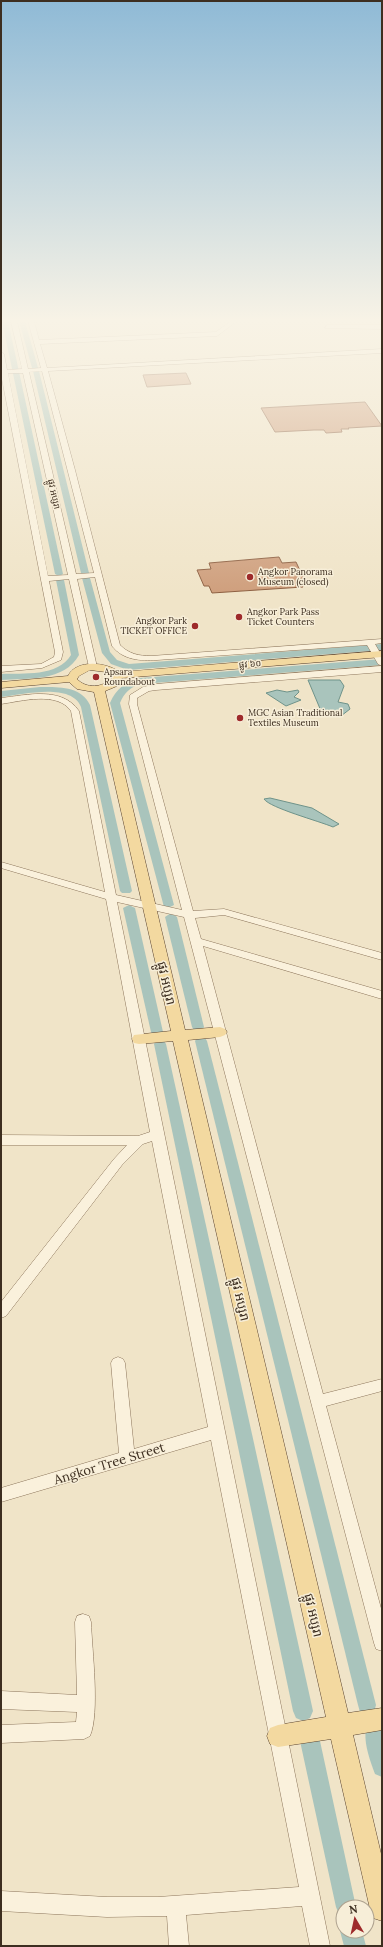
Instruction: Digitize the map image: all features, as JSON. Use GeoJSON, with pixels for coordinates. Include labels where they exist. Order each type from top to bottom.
{"type":"FeatureCollection","features":[{"type":"Feature","properties":{"kind":"main road","name":"ផ្លូវ ៦០"},"geometry":{"type":"LineString","coordinates":[[117,675],[375,650]]}},
{"type":"Feature","properties":{"kind":"main road"},"geometry":{"type":"LineString","coordinates":[[1,685],[72,679],[80,686],[99,688],[115,682],[117,675],[109,669],[93,667],[77,671],[72,679]]}},
{"type":"Feature","properties":{"kind":"main road","name":"ផ្លូវ អប្សរា"},"geometry":{"type":"LineString","coordinates":[[99,688],[382,1909]]}},
{"type":"Feature","properties":{"kind":"main road"},"geometry":{"type":"LineString","coordinates":[[139,1039],[220,1032]]}},
{"type":"Feature","properties":{"kind":"main road"},"geometry":{"type":"LineString","coordinates":[[278,1736],[382,1719]]}},
{"type":"Feature","properties":{"kind":"street"},"geometry":{"type":"LineString","coordinates":[[1,669],[42,666],[58,658],[45,579],[11,412]]}},
{"type":"Feature","properties":{"kind":"street","name":"ផ្លូវ អប្សរា"},"geometry":{"type":"LineString","coordinates":[[34,412],[74,576],[93,667]]}},
{"type":"Feature","properties":{"kind":"street"},"geometry":{"type":"LineString","coordinates":[[56,412],[116,646],[121,653],[131,657],[157,658],[375,650]]}},
{"type":"Feature","properties":{"kind":"street"},"geometry":{"type":"LineString","coordinates":[[45,579],[97,575]]}},
{"type":"Feature","properties":{"kind":"street"},"geometry":{"type":"LineString","coordinates":[[375,650],[382,641]]}},
{"type":"Feature","properties":{"kind":"street"},"geometry":{"type":"LineString","coordinates":[[375,650],[382,664]]}},
{"type":"Feature","properties":{"kind":"street"},"geometry":{"type":"LineString","coordinates":[[382,669],[156,687],[146,689],[133,697],[133,704],[382,1643]]}},
{"type":"Feature","properties":{"kind":"street"},"geometry":{"type":"LineString","coordinates":[[1,700],[55,697],[65,700],[73,706],[157,1134],[218,1431],[320,1946]]}},
{"type":"Feature","properties":{"kind":"street"},"geometry":{"type":"LineString","coordinates":[[1,865],[150,907],[189,915],[224,912],[382,957]]}},
{"type":"Feature","properties":{"kind":"street"},"geometry":{"type":"LineString","coordinates":[[196,941],[382,995]]}},
{"type":"Feature","properties":{"kind":"street"},"geometry":{"type":"LineString","coordinates":[[1,1140],[139,1141],[157,1134]]}},
{"type":"Feature","properties":{"kind":"street"},"geometry":{"type":"LineString","coordinates":[[1,1312],[118,1162],[139,1141]]}},
{"type":"Feature","properties":{"kind":"street"},"geometry":{"type":"LineString","coordinates":[[118,1363],[127,1458]]}},
{"type":"Feature","properties":{"kind":"street"},"geometry":{"type":"LineString","coordinates":[[318,1401],[351,1394],[382,1385]]}},
{"type":"Feature","properties":{"kind":"street","name":"Angkor Tree Street"},"geometry":{"type":"LineString","coordinates":[[1,1495],[218,1431]]}},
{"type":"Feature","properties":{"kind":"street"},"geometry":{"type":"LineString","coordinates":[[1,1734],[84,1730],[86,1704],[83,1622]]}},
{"type":"Feature","properties":{"kind":"street"},"geometry":{"type":"LineString","coordinates":[[1,1700],[86,1704]]}},
{"type":"Feature","properties":{"kind":"street"},"geometry":{"type":"LineString","coordinates":[[1,1901],[107,1908],[176,1906],[310,1896]]}},
{"type":"Feature","properties":{"kind":"street"},"geometry":{"type":"LineString","coordinates":[[176,1906],[179,1946]]}},
{"type":"Feature","properties":{"kind":"water"},"geometry":{"type":"Polygon","coordinates":[[[308,680],[340,680],[344,686],[338,702],[348,704],[350,709],[341,716],[321,711],[308,680]]]}},
{"type":"Feature","properties":{"kind":"water"},"geometry":{"type":"Polygon","coordinates":[[[277,690],[287,692],[298,690],[299,692],[294,697],[301,700],[286,706],[266,693],[277,690]]]}},
{"type":"Feature","properties":{"kind":"water"},"geometry":{"type":"Polygon","coordinates":[[[270,798],[312,808],[339,824],[333,827],[275,806],[268,803],[264,799],[270,798]]]}},
{"type":"Feature","properties":{"kind":"building"},"geometry":{"type":"Polygon","coordinates":[[[263,412],[372,412],[382,426],[348,428],[349,429],[341,429],[342,432],[326,433],[324,430],[275,432],[263,412]]]}},
{"type":"Feature","properties":{"kind":"building","name":"Angkor Panorama Museum (closed)"},"geometry":{"type":"Polygon","coordinates":[[[279,557],[282,563],[296,562],[304,579],[299,579],[303,587],[212,593],[209,586],[204,586],[197,570],[211,569],[209,563],[279,557]]]}},
{"type":"Feature","properties":{"kind":"waterway"},"geometry":{"type":"LineString","coordinates":[[24,412],[59,574]]}},
{"type":"Feature","properties":{"kind":"waterway"},"geometry":{"type":"LineString","coordinates":[[46,412],[85,573]]}},
{"type":"Feature","properties":{"kind":"waterway"},"geometry":{"type":"LineString","coordinates":[[86,578],[106,653],[114,662],[128,667],[382,647]]}},
{"type":"Feature","properties":{"kind":"waterway"},"geometry":{"type":"LineString","coordinates":[[1,677],[54,672],[71,663],[75,655],[60,580]]}},
{"type":"Feature","properties":{"kind":"waterway"},"geometry":{"type":"LineString","coordinates":[[168,905],[115,703],[121,691],[127,686],[140,681],[382,662]]}},
{"type":"Feature","properties":{"kind":"waterway"},"geometry":{"type":"LineString","coordinates":[[1,694],[40,690],[61,690],[77,695],[83,700],[86,707],[126,891]]}},
{"type":"Feature","properties":{"kind":"waterway"},"geometry":{"type":"LineString","coordinates":[[129,908],[157,1032]]}},
{"type":"Feature","properties":{"kind":"waterway"},"geometry":{"type":"LineString","coordinates":[[171,917],[198,1027]]}},
{"type":"Feature","properties":{"kind":"waterway"},"geometry":{"type":"LineString","coordinates":[[201,1041],[367,1705]]}},
{"type":"Feature","properties":{"kind":"waterway"},"geometry":{"type":"LineString","coordinates":[[160,1044],[303,1711]]}},
{"type":"Feature","properties":{"kind":"waterway"},"geometry":{"type":"LineString","coordinates":[[374,1733],[382,1767]]}},
{"type":"Feature","properties":{"kind":"waterway"},"geometry":{"type":"LineString","coordinates":[[310,1741],[344,1899]]}},
{"type":"Feature","properties":{"kind":"waterway"},"geometry":{"type":"LineString","coordinates":[[353,1939],[355,1946]]}},
{"type":"Feature","properties":{"kind":"place","name":"Angkor Panorama Museum (closed)"},"geometry":{"type":"Point","coordinates":[250,577]}},
{"type":"Feature","properties":{"kind":"place","name":"Angkor Park Pass Ticket Counters"},"geometry":{"type":"Point","coordinates":[239,617]}},
{"type":"Feature","properties":{"kind":"place","name":"Angkor Park TICKET OFFICE"},"geometry":{"type":"Point","coordinates":[195,626]}},
{"type":"Feature","properties":{"kind":"place","name":"Apsara Roundabout"},"geometry":{"type":"Point","coordinates":[96,677]}},
{"type":"Feature","properties":{"kind":"place","name":"MGC Asian Traditional Textiles Museum"},"geometry":{"type":"Point","coordinates":[240,718]}}]}
